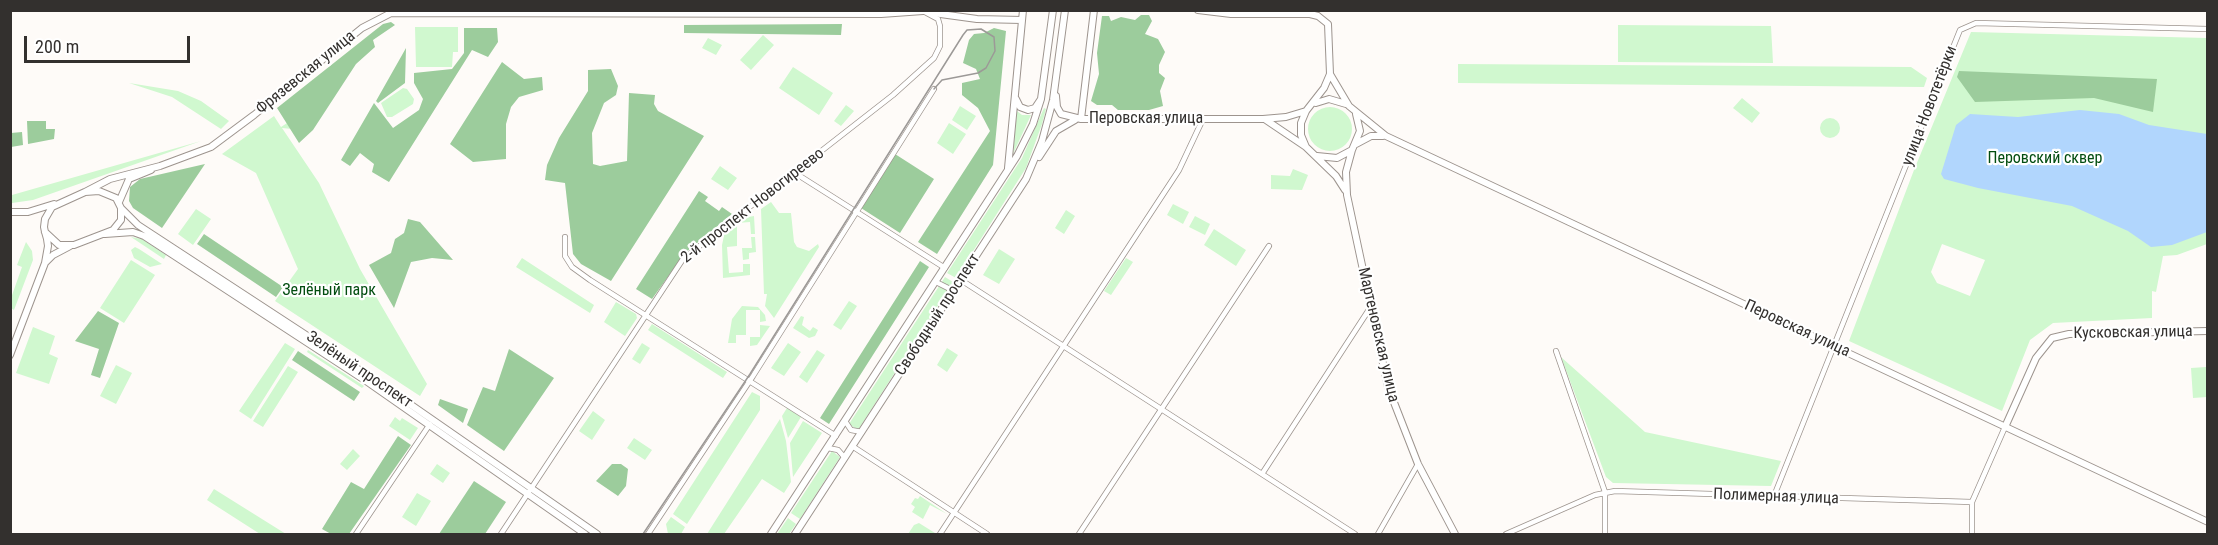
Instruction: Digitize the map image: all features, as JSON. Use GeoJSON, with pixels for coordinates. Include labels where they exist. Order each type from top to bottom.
{"type":"FeatureCollection","features":[{"type":"Feature","properties":{"kind":"main road","name":"Фрязевская улица"},"geometry":{"type":"LineString","coordinates":[[85,192],[110,179],[198,154],[218,142],[362,28],[391,13],[843,14],[937,10]]}},
{"type":"Feature","properties":{"kind":"main road"},"geometry":{"type":"LineString","coordinates":[[1007,172],[1023,10]]}},
{"type":"Feature","properties":{"kind":"main road","name":"Свободный проспект"},"geometry":{"type":"LineString","coordinates":[[771,534],[1007,172],[1029,134],[1041,99],[1053,10]]}},
{"type":"Feature","properties":{"kind":"main road"},"geometry":{"type":"LineString","coordinates":[[1056,84],[1065,10]]}},
{"type":"Feature","properties":{"kind":"main road"},"geometry":{"type":"LineString","coordinates":[[1026,179],[1056,131],[1069,122],[1081,119],[1094,10]]}},
{"type":"Feature","properties":{"kind":"main road"},"geometry":{"type":"LineString","coordinates":[[1198,10],[1231,14],[1310,14],[1324,20],[1330,31],[1330,74],[1324,88],[1309,108],[1300,129],[1309,149],[1331,159],[1342,156],[1371,136],[1386,136]]}},
{"type":"Feature","properties":{"kind":"main road"},"geometry":{"type":"LineString","coordinates":[[925,11],[977,19],[1022,20]]}},
{"type":"Feature","properties":{"kind":"main road"},"geometry":{"type":"LineString","coordinates":[[1330,74],[1360,125],[1346,172],[1347,195]]}},
{"type":"Feature","properties":{"kind":"main road","name":"Свободный проспект"},"geometry":{"type":"LineString","coordinates":[[795,534],[1026,179],[1042,141],[1056,84]]}},
{"type":"Feature","properties":{"kind":"main road","name":"Перовская улица"},"geometry":{"type":"LineString","coordinates":[[1056,84],[1059,111],[1066,116],[1081,119],[1263,119],[1286,117],[1309,108]]}},
{"type":"Feature","properties":{"kind":"main road"},"geometry":{"type":"LineString","coordinates":[[1016,94],[1017,103],[1023,109],[1035,108],[1041,99]]}},
{"type":"Feature","properties":{"kind":"main road"},"geometry":{"type":"LineString","coordinates":[[1309,108],[1329,99],[1352,108]]}},
{"type":"Feature","properties":{"kind":"main road","name":"Перовская улица"},"geometry":{"type":"LineString","coordinates":[[1352,108],[1386,136],[2208,522]]}},
{"type":"Feature","properties":{"kind":"main road"},"geometry":{"type":"LineString","coordinates":[[1263,119],[1275,123],[1309,149],[1336,176],[1347,195]]}},
{"type":"Feature","properties":{"kind":"main road"},"geometry":{"type":"LineString","coordinates":[[45,263],[59,251],[105,234],[117,226],[122,215],[120,205],[129,179],[154,168]]}},
{"type":"Feature","properties":{"kind":"main road"},"geometry":{"type":"LineString","coordinates":[[10,212],[28,212],[85,192],[105,192],[120,205]]}},
{"type":"Feature","properties":{"kind":"main road","name":"Мартеновская улица"},"geometry":{"type":"LineString","coordinates":[[1347,195],[1388,387],[1418,464],[1455,534]]}},
{"type":"Feature","properties":{"kind":"main road"},"geometry":{"type":"LineString","coordinates":[[10,355],[45,263],[48,246],[45,230],[48,212],[58,203]]}},
{"type":"Feature","properties":{"kind":"main road","name":"Зелёный проспект"},"geometry":{"type":"LineString","coordinates":[[120,205],[138,225],[432,422],[585,534]]}},
{"type":"Feature","properties":{"kind":"main road"},"geometry":{"type":"LineString","coordinates":[[28,212],[38,218],[45,230],[59,244],[74,245]]}},
{"type":"Feature","properties":{"kind":"main road","name":"Зелёный проспект"},"geometry":{"type":"LineString","coordinates":[[105,234],[133,232],[144,236],[432,422]]}},
{"type":"Feature","properties":{"kind":"main road","name":"Кусковская улица"},"geometry":{"type":"LineString","coordinates":[[2005,427],[2036,358],[2052,338],[2069,334],[2208,331]]}},
{"type":"Feature","properties":{"kind":"main road","name":"Зелёный проспект"},"geometry":{"type":"LineString","coordinates":[[529,492],[597,534]]}},
{"type":"Feature","properties":{"kind":"street","name":"2-й проспект Новогиреево"},"geometry":{"type":"LineString","coordinates":[[501,534],[686,255],[795,173],[893,95],[934,58],[940,46],[940,26],[938,19],[925,11]]}},
{"type":"Feature","properties":{"kind":"street","name":"улица Новотетёрки"},"geometry":{"type":"LineString","coordinates":[[1835,347],[1962,27],[1987,24],[2208,29]]}},
{"type":"Feature","properties":{"kind":"street"},"geometry":{"type":"LineString","coordinates":[[648,534],[750,380],[934,89]]}},
{"type":"Feature","properties":{"kind":"street"},"geometry":{"type":"LineString","coordinates":[[940,534],[1179,171],[1203,119]]}},
{"type":"Feature","properties":{"kind":"street"},"geometry":{"type":"LineString","coordinates":[[795,173],[945,268]]}},
{"type":"Feature","properties":{"kind":"street"},"geometry":{"type":"LineString","coordinates":[[565,237],[565,256],[572,267],[836,436]]}},
{"type":"Feature","properties":{"kind":"street"},"geometry":{"type":"LineString","coordinates":[[1079,534],[1269,246]]}},
{"type":"Feature","properties":{"kind":"street"},"geometry":{"type":"LineString","coordinates":[[961,280],[1355,534]]}},
{"type":"Feature","properties":{"kind":"street"},"geometry":{"type":"LineString","coordinates":[[936,282],[948,288],[951,294]]}},
{"type":"Feature","properties":{"kind":"street"},"geometry":{"type":"LineString","coordinates":[[1262,474],[1370,308]]}},
{"type":"Feature","properties":{"kind":"street"},"geometry":{"type":"LineString","coordinates":[[1774,496],[1835,347]]}},
{"type":"Feature","properties":{"kind":"street"},"geometry":{"type":"LineString","coordinates":[[1556,351],[1605,492],[1605,534]]}},
{"type":"Feature","properties":{"kind":"street"},"geometry":{"type":"LineString","coordinates":[[356,534],[432,422]]}},
{"type":"Feature","properties":{"kind":"street"},"geometry":{"type":"LineString","coordinates":[[845,422],[852,430],[862,432]]}},
{"type":"Feature","properties":{"kind":"street"},"geometry":{"type":"LineString","coordinates":[[1972,534],[1972,502],[2005,427]]}},
{"type":"Feature","properties":{"kind":"street"},"geometry":{"type":"LineString","coordinates":[[852,446],[953,514],[987,534]]}},
{"type":"Feature","properties":{"kind":"street"},"geometry":{"type":"LineString","coordinates":[[828,448],[838,450],[845,458]]}},
{"type":"Feature","properties":{"kind":"street"},"geometry":{"type":"LineString","coordinates":[[1378,534],[1418,464]]}},
{"type":"Feature","properties":{"kind":"street","name":"Полимерная улица"},"geometry":{"type":"LineString","coordinates":[[1506,534],[1605,492],[1972,502]]}},
{"type":"Feature","properties":{"kind":"green space"},"geometry":{"type":"Polygon","coordinates":[[[1141,15],[1149,15],[1152,21],[1145,34],[1158,39],[1165,52],[1159,65],[1159,73],[1165,78],[1160,91],[1163,106],[1149,110],[1118,110],[1112,105],[1097,105],[1091,101],[1099,74],[1097,53],[1102,16],[1109,16],[1111,21],[1121,17],[1135,20],[1141,15]]]}},
{"type":"Feature","properties":{"kind":"green space"},"geometry":{"type":"Polygon","coordinates":[[[391,22],[395,25],[373,40],[375,47],[356,64],[313,130],[299,143],[277,108],[383,24],[391,22]]]}},
{"type":"Feature","properties":{"kind":"green space"},"geometry":{"type":"Polygon","coordinates":[[[842,24],[841,35],[684,33],[684,25],[842,24]]]}},
{"type":"Feature","properties":{"kind":"green space"},"geometry":{"type":"Polygon","coordinates":[[[1618,25],[1771,26],[1773,63],[1618,62],[1618,25]]]}},
{"type":"Feature","properties":{"kind":"green space"},"geometry":{"type":"Polygon","coordinates":[[[415,27],[458,27],[458,52],[453,52],[452,67],[416,67],[415,27]]]}},
{"type":"Feature","properties":{"kind":"green space"},"geometry":{"type":"Polygon","coordinates":[[[464,28],[497,28],[498,42],[488,57],[472,50],[389,182],[372,172],[374,164],[360,153],[350,166],[341,160],[374,103],[393,128],[419,110],[423,99],[414,83],[414,73],[452,69],[464,53],[464,28]]]}},
{"type":"Feature","properties":{"kind":"green space"},"geometry":{"type":"Polygon","coordinates":[[[994,28],[1006,31],[993,165],[937,254],[918,242],[990,131],[978,108],[962,95],[962,83],[980,79],[976,69],[963,63],[969,40],[974,34],[984,33],[994,28]]]}},
{"type":"Feature","properties":{"kind":"green space","name":"Перовский сквер"},"geometry":{"type":"Polygon","coordinates":[[[1971,32],[2207,38],[2207,244],[2177,255],[2163,256],[2156,292],[2152,291],[2152,318],[2053,323],[2030,340],[2002,411],[1849,341],[1914,170],[1971,32]],[[1942,244],[1931,272],[1937,283],[1970,296],[1985,260],[1942,244]]]}},
{"type":"Feature","properties":{"kind":"green space"},"geometry":{"type":"Polygon","coordinates":[[[763,35],[774,45],[751,70],[740,60],[763,35]]]}},
{"type":"Feature","properties":{"kind":"green space"},"geometry":{"type":"Polygon","coordinates":[[[708,38],[722,45],[716,55],[702,48],[708,38]]]}},
{"type":"Feature","properties":{"kind":"green space"},"geometry":{"type":"Polygon","coordinates":[[[406,48],[405,83],[378,103],[376,101],[406,48]]]}},
{"type":"Feature","properties":{"kind":"green space"},"geometry":{"type":"Polygon","coordinates":[[[502,62],[524,79],[542,77],[543,90],[519,97],[511,107],[506,124],[506,159],[473,162],[450,144],[502,62]]]}},
{"type":"Feature","properties":{"kind":"green space"},"geometry":{"type":"Polygon","coordinates":[[[1458,64],[1911,67],[1927,78],[1924,87],[1458,83],[1458,64]]]}},
{"type":"Feature","properties":{"kind":"green space"},"geometry":{"type":"Polygon","coordinates":[[[793,67],[833,93],[819,115],[779,88],[793,67]]]}},
{"type":"Feature","properties":{"kind":"green space"},"geometry":{"type":"Polygon","coordinates":[[[611,69],[618,86],[616,95],[604,103],[592,133],[593,164],[600,166],[627,161],[629,93],[655,95],[654,104],[658,111],[704,136],[611,281],[581,264],[573,254],[565,183],[545,180],[547,165],[559,138],[588,91],[588,70],[611,69]]]}},
{"type":"Feature","properties":{"kind":"green space"},"geometry":{"type":"Polygon","coordinates":[[[1959,71],[2157,79],[2153,112],[2094,98],[1975,102],[1957,77],[1959,71]]]}},
{"type":"Feature","properties":{"kind":"green space"},"geometry":{"type":"Polygon","coordinates":[[[129,83],[178,91],[201,101],[229,121],[221,129],[172,97],[129,83]]]}},
{"type":"Feature","properties":{"kind":"green space"},"geometry":{"type":"Polygon","coordinates":[[[403,88],[407,89],[414,99],[413,104],[392,117],[387,117],[381,103],[403,88]]]}},
{"type":"Feature","properties":{"kind":"green space"},"geometry":{"type":"Polygon","coordinates":[[[1742,98],[1760,113],[1752,123],[1733,108],[1742,98]]]}},
{"type":"Feature","properties":{"kind":"green space"},"geometry":{"type":"Polygon","coordinates":[[[846,105],[854,111],[841,126],[834,121],[846,105]]]}},
{"type":"Feature","properties":{"kind":"green space"},"geometry":{"type":"Polygon","coordinates":[[[960,106],[976,116],[967,130],[952,120],[960,106]]]}},
{"type":"Feature","properties":{"kind":"green space"},"geometry":{"type":"Polygon","coordinates":[[[1330,107],[1345,114],[1352,129],[1345,144],[1330,151],[1315,144],[1308,129],[1315,114],[1330,107]]]}},
{"type":"Feature","properties":{"kind":"green space"},"geometry":{"type":"Polygon","coordinates":[[[1044,108],[1046,109],[1042,124],[1026,168],[956,278],[947,273],[1022,158],[1044,108]]]}},
{"type":"Feature","properties":{"kind":"green space"},"geometry":{"type":"Polygon","coordinates":[[[1017,111],[1022,115],[1031,115],[1013,154],[1017,111]]]}},
{"type":"Feature","properties":{"kind":"green space","name":"Зелёный парк"},"geometry":{"type":"Polygon","coordinates":[[[274,116],[281,127],[296,117],[302,130],[282,128],[319,183],[360,269],[427,384],[420,396],[275,301],[298,269],[256,173],[222,154],[274,116]]]}},
{"type":"Feature","properties":{"kind":"green space"},"geometry":{"type":"Polygon","coordinates":[[[1830,118],[1837,121],[1840,128],[1837,135],[1830,138],[1823,135],[1820,128],[1823,121],[1830,118]]]}},
{"type":"Feature","properties":{"kind":"green space"},"geometry":{"type":"Polygon","coordinates":[[[27,121],[46,121],[46,129],[55,129],[54,139],[28,144],[27,121]]]}},
{"type":"Feature","properties":{"kind":"green space"},"geometry":{"type":"Polygon","coordinates":[[[949,123],[966,134],[953,154],[937,143],[949,123]]]}},
{"type":"Feature","properties":{"kind":"green space"},"geometry":{"type":"Polygon","coordinates":[[[22,132],[23,145],[11,147],[11,133],[22,132]]]}},
{"type":"Feature","properties":{"kind":"green space"},"geometry":{"type":"Polygon","coordinates":[[[201,141],[33,200],[12,203],[12,195],[201,141]]]}},
{"type":"Feature","properties":{"kind":"green space"},"geometry":{"type":"Polygon","coordinates":[[[895,154],[934,179],[900,233],[861,208],[895,154]]]}},
{"type":"Feature","properties":{"kind":"green space"},"geometry":{"type":"Polygon","coordinates":[[[205,164],[162,228],[133,208],[129,201],[130,187],[140,179],[205,164]]]}},
{"type":"Feature","properties":{"kind":"green space"},"geometry":{"type":"Polygon","coordinates":[[[720,166],[737,178],[728,190],[711,179],[720,166]]]}},
{"type":"Feature","properties":{"kind":"green space"},"geometry":{"type":"Polygon","coordinates":[[[1293,169],[1308,175],[1302,190],[1271,189],[1271,175],[1290,176],[1293,169]]]}},
{"type":"Feature","properties":{"kind":"green space"},"geometry":{"type":"Polygon","coordinates":[[[699,191],[708,197],[705,201],[719,211],[722,207],[732,214],[685,253],[652,299],[636,289],[699,191]]]}},
{"type":"Feature","properties":{"kind":"green space"},"geometry":{"type":"Polygon","coordinates":[[[771,202],[779,213],[791,213],[794,242],[797,247],[809,251],[818,244],[819,247],[774,318],[765,306],[767,294],[764,294],[761,209],[771,202]]]}},
{"type":"Feature","properties":{"kind":"green space"},"geometry":{"type":"Polygon","coordinates":[[[1173,204],[1189,212],[1183,224],[1167,215],[1173,204]]]}},
{"type":"Feature","properties":{"kind":"green space"},"geometry":{"type":"Polygon","coordinates":[[[196,209],[211,219],[193,245],[178,234],[196,209]]]}},
{"type":"Feature","properties":{"kind":"green space"},"geometry":{"type":"Polygon","coordinates":[[[1066,210],[1075,216],[1064,234],[1055,228],[1066,210]]]}},
{"type":"Feature","properties":{"kind":"green space"},"geometry":{"type":"Polygon","coordinates":[[[754,216],[755,234],[751,234],[750,222],[737,223],[737,246],[727,247],[729,273],[743,272],[743,264],[750,264],[750,275],[723,278],[722,245],[725,231],[743,218],[754,216]]]}},
{"type":"Feature","properties":{"kind":"green space"},"geometry":{"type":"Polygon","coordinates":[[[1195,216],[1210,224],[1205,235],[1189,227],[1195,216]]]}},
{"type":"Feature","properties":{"kind":"green space"},"geometry":{"type":"Polygon","coordinates":[[[408,219],[420,222],[453,260],[432,258],[411,262],[394,308],[369,265],[391,253],[395,239],[404,233],[408,219]]]}},
{"type":"Feature","properties":{"kind":"green space"},"geometry":{"type":"Polygon","coordinates":[[[1214,229],[1246,250],[1236,266],[1204,245],[1214,229]]]}},
{"type":"Feature","properties":{"kind":"green space"},"geometry":{"type":"Polygon","coordinates":[[[204,234],[283,287],[276,297],[197,244],[204,234]]]}},
{"type":"Feature","properties":{"kind":"green space"},"geometry":{"type":"Polygon","coordinates":[[[131,237],[142,239],[166,255],[164,259],[131,237]]]}},
{"type":"Feature","properties":{"kind":"green space"},"geometry":{"type":"Polygon","coordinates":[[[751,237],[755,237],[756,252],[749,253],[749,259],[743,260],[742,248],[752,248],[751,237]]]}},
{"type":"Feature","properties":{"kind":"green space"},"geometry":{"type":"Polygon","coordinates":[[[26,242],[32,251],[33,260],[14,310],[11,308],[11,298],[22,267],[17,265],[26,242]]]}},
{"type":"Feature","properties":{"kind":"green space"},"geometry":{"type":"Polygon","coordinates":[[[135,247],[162,264],[150,267],[134,258],[131,250],[135,247]]]}},
{"type":"Feature","properties":{"kind":"green space"},"geometry":{"type":"Polygon","coordinates":[[[999,249],[1015,259],[999,284],[983,275],[999,249]]]}},
{"type":"Feature","properties":{"kind":"green space"},"geometry":{"type":"Polygon","coordinates":[[[522,258],[594,305],[590,313],[516,267],[522,258]]]}},
{"type":"Feature","properties":{"kind":"green space"},"geometry":{"type":"Polygon","coordinates":[[[1126,258],[1133,262],[1111,295],[1104,291],[1126,258]]]}},
{"type":"Feature","properties":{"kind":"green space"},"geometry":{"type":"Polygon","coordinates":[[[131,260],[155,275],[124,323],[100,308],[131,260]]]}},
{"type":"Feature","properties":{"kind":"green space"},"geometry":{"type":"Polygon","coordinates":[[[920,261],[929,267],[829,424],[820,418],[920,261]]]}},
{"type":"Feature","properties":{"kind":"green space"},"geometry":{"type":"Polygon","coordinates":[[[945,277],[953,282],[858,430],[849,424],[945,277]]]}},
{"type":"Feature","properties":{"kind":"green space"},"geometry":{"type":"Polygon","coordinates":[[[849,301],[857,306],[841,330],[833,325],[849,301]]]}},
{"type":"Feature","properties":{"kind":"green space"},"geometry":{"type":"Polygon","coordinates":[[[616,302],[636,314],[637,318],[625,336],[604,322],[616,302]]]}},
{"type":"Feature","properties":{"kind":"green space"},"geometry":{"type":"Polygon","coordinates":[[[742,306],[758,307],[765,315],[766,321],[760,322],[760,310],[746,310],[746,335],[736,335],[736,343],[728,343],[732,319],[742,306]]]}},
{"type":"Feature","properties":{"kind":"green space"},"geometry":{"type":"Polygon","coordinates":[[[98,311],[119,323],[100,378],[91,375],[99,349],[75,341],[98,311]]]}},
{"type":"Feature","properties":{"kind":"green space"},"geometry":{"type":"Polygon","coordinates":[[[801,316],[804,317],[802,325],[810,331],[813,327],[818,330],[815,336],[809,338],[793,328],[801,316]]]}},
{"type":"Feature","properties":{"kind":"green space"},"geometry":{"type":"Polygon","coordinates":[[[652,324],[727,372],[723,378],[648,330],[652,324]]]}},
{"type":"Feature","properties":{"kind":"green space"},"geometry":{"type":"Polygon","coordinates":[[[760,325],[770,326],[757,345],[750,346],[750,337],[760,337],[760,325]]]}},
{"type":"Feature","properties":{"kind":"green space"},"geometry":{"type":"Polygon","coordinates":[[[33,327],[55,336],[49,354],[58,358],[49,384],[16,373],[33,327]]]}},
{"type":"Feature","properties":{"kind":"green space"},"geometry":{"type":"Polygon","coordinates":[[[285,343],[295,349],[251,419],[239,411],[285,343]]]}},
{"type":"Feature","properties":{"kind":"green space"},"geometry":{"type":"Polygon","coordinates":[[[642,343],[650,348],[640,364],[632,359],[642,343]]]}},
{"type":"Feature","properties":{"kind":"green space"},"geometry":{"type":"Polygon","coordinates":[[[788,343],[801,352],[784,376],[771,368],[788,343]]]}},
{"type":"Feature","properties":{"kind":"green space"},"geometry":{"type":"Polygon","coordinates":[[[947,348],[958,355],[947,372],[937,365],[947,348]]]}},
{"type":"Feature","properties":{"kind":"green space"},"geometry":{"type":"Polygon","coordinates":[[[509,349],[554,378],[504,451],[467,425],[483,387],[495,391],[509,349]]]}},
{"type":"Feature","properties":{"kind":"green space"},"geometry":{"type":"Polygon","coordinates":[[[308,350],[364,386],[362,388],[307,352],[308,350]]]}},
{"type":"Feature","properties":{"kind":"green space"},"geometry":{"type":"Polygon","coordinates":[[[817,350],[825,355],[807,383],[799,377],[817,350]]]}},
{"type":"Feature","properties":{"kind":"green space"},"geometry":{"type":"Polygon","coordinates":[[[298,351],[360,392],[354,401],[292,360],[298,351]]]}},
{"type":"Feature","properties":{"kind":"green space"},"geometry":{"type":"Polygon","coordinates":[[[1561,357],[1645,432],[1781,461],[1771,486],[1613,483],[1606,477],[1561,357]]]}},
{"type":"Feature","properties":{"kind":"green space"},"geometry":{"type":"Polygon","coordinates":[[[116,365],[132,373],[116,404],[100,396],[116,365]]]}},
{"type":"Feature","properties":{"kind":"green space"},"geometry":{"type":"Polygon","coordinates":[[[288,366],[298,372],[263,427],[253,421],[288,366]]]}},
{"type":"Feature","properties":{"kind":"green space"},"geometry":{"type":"Polygon","coordinates":[[[2206,367],[2207,397],[2193,398],[2191,368],[2206,367]]]}},
{"type":"Feature","properties":{"kind":"green space"},"geometry":{"type":"Polygon","coordinates":[[[752,392],[760,396],[760,410],[687,524],[673,514],[752,392]]]}},
{"type":"Feature","properties":{"kind":"green space"},"geometry":{"type":"Polygon","coordinates":[[[440,399],[468,409],[463,423],[438,405],[440,399]]]}},
{"type":"Feature","properties":{"kind":"green space"},"geometry":{"type":"Polygon","coordinates":[[[787,408],[801,417],[788,438],[782,416],[787,408]]]}},
{"type":"Feature","properties":{"kind":"green space"},"geometry":{"type":"Polygon","coordinates":[[[593,411],[605,420],[592,440],[579,431],[593,411]]]}},
{"type":"Feature","properties":{"kind":"green space"},"geometry":{"type":"Polygon","coordinates":[[[395,417],[400,421],[402,418],[418,428],[410,440],[389,426],[395,417]]]}},
{"type":"Feature","properties":{"kind":"green space"},"geometry":{"type":"Polygon","coordinates":[[[780,419],[786,441],[791,482],[784,493],[762,479],[724,534],[707,534],[780,419]]]}},
{"type":"Feature","properties":{"kind":"green space"},"geometry":{"type":"Polygon","coordinates":[[[803,421],[822,433],[793,477],[790,443],[803,421]]]}},
{"type":"Feature","properties":{"kind":"green space"},"geometry":{"type":"Polygon","coordinates":[[[398,436],[411,445],[349,534],[331,534],[322,529],[351,482],[364,489],[398,436]]]}},
{"type":"Feature","properties":{"kind":"green space"},"geometry":{"type":"Polygon","coordinates":[[[634,438],[652,450],[645,460],[627,448],[634,438]]]}},
{"type":"Feature","properties":{"kind":"green space"},"geometry":{"type":"Polygon","coordinates":[[[353,449],[360,456],[347,470],[340,464],[353,449]]]}},
{"type":"Feature","properties":{"kind":"green space"},"geometry":{"type":"Polygon","coordinates":[[[832,451],[840,457],[800,519],[791,513],[832,451]]]}},
{"type":"Feature","properties":{"kind":"green space"},"geometry":{"type":"Polygon","coordinates":[[[437,464],[450,473],[443,483],[430,474],[437,464]]]}},
{"type":"Feature","properties":{"kind":"green space"},"geometry":{"type":"Polygon","coordinates":[[[612,464],[621,464],[628,469],[626,486],[618,496],[596,481],[612,464]]]}},
{"type":"Feature","properties":{"kind":"green space"},"geometry":{"type":"Polygon","coordinates":[[[474,481],[506,502],[485,534],[439,534],[474,481]]]}},
{"type":"Feature","properties":{"kind":"green space"},"geometry":{"type":"Polygon","coordinates":[[[214,489],[286,534],[260,534],[207,500],[214,489]]]}},
{"type":"Feature","properties":{"kind":"green space"},"geometry":{"type":"Polygon","coordinates":[[[417,493],[431,501],[416,526],[402,517],[417,493]]]}},
{"type":"Feature","properties":{"kind":"green space"},"geometry":{"type":"Polygon","coordinates":[[[920,496],[947,514],[930,505],[923,519],[912,512],[915,507],[911,504],[915,498],[918,499],[920,496]]]}},
{"type":"Feature","properties":{"kind":"green space"},"geometry":{"type":"Polygon","coordinates":[[[671,517],[685,527],[681,534],[668,534],[666,524],[671,517]]]}},
{"type":"Feature","properties":{"kind":"green space"},"geometry":{"type":"Polygon","coordinates":[[[788,518],[796,524],[789,534],[777,534],[788,518]]]}},
{"type":"Feature","properties":{"kind":"green space"},"geometry":{"type":"Polygon","coordinates":[[[919,523],[935,533],[908,534],[914,525],[919,523]]]}},
{"type":"Feature","properties":{"kind":"water"},"geometry":{"type":"Polygon","coordinates":[[[2080,110],[2119,114],[2149,125],[2207,134],[2207,232],[2172,245],[2151,247],[2128,231],[2072,206],[1978,188],[1944,179],[1941,174],[1956,125],[1970,114],[2018,117],[2080,110]]]}},
{"type":"Feature","properties":{"kind":"tram line"},"geometry":{"type":"LineString","coordinates":[[643,534],[750,374],[963,35],[967,30],[981,29],[994,37],[995,51],[986,68],[978,73],[942,80],[934,89]]}}]}
